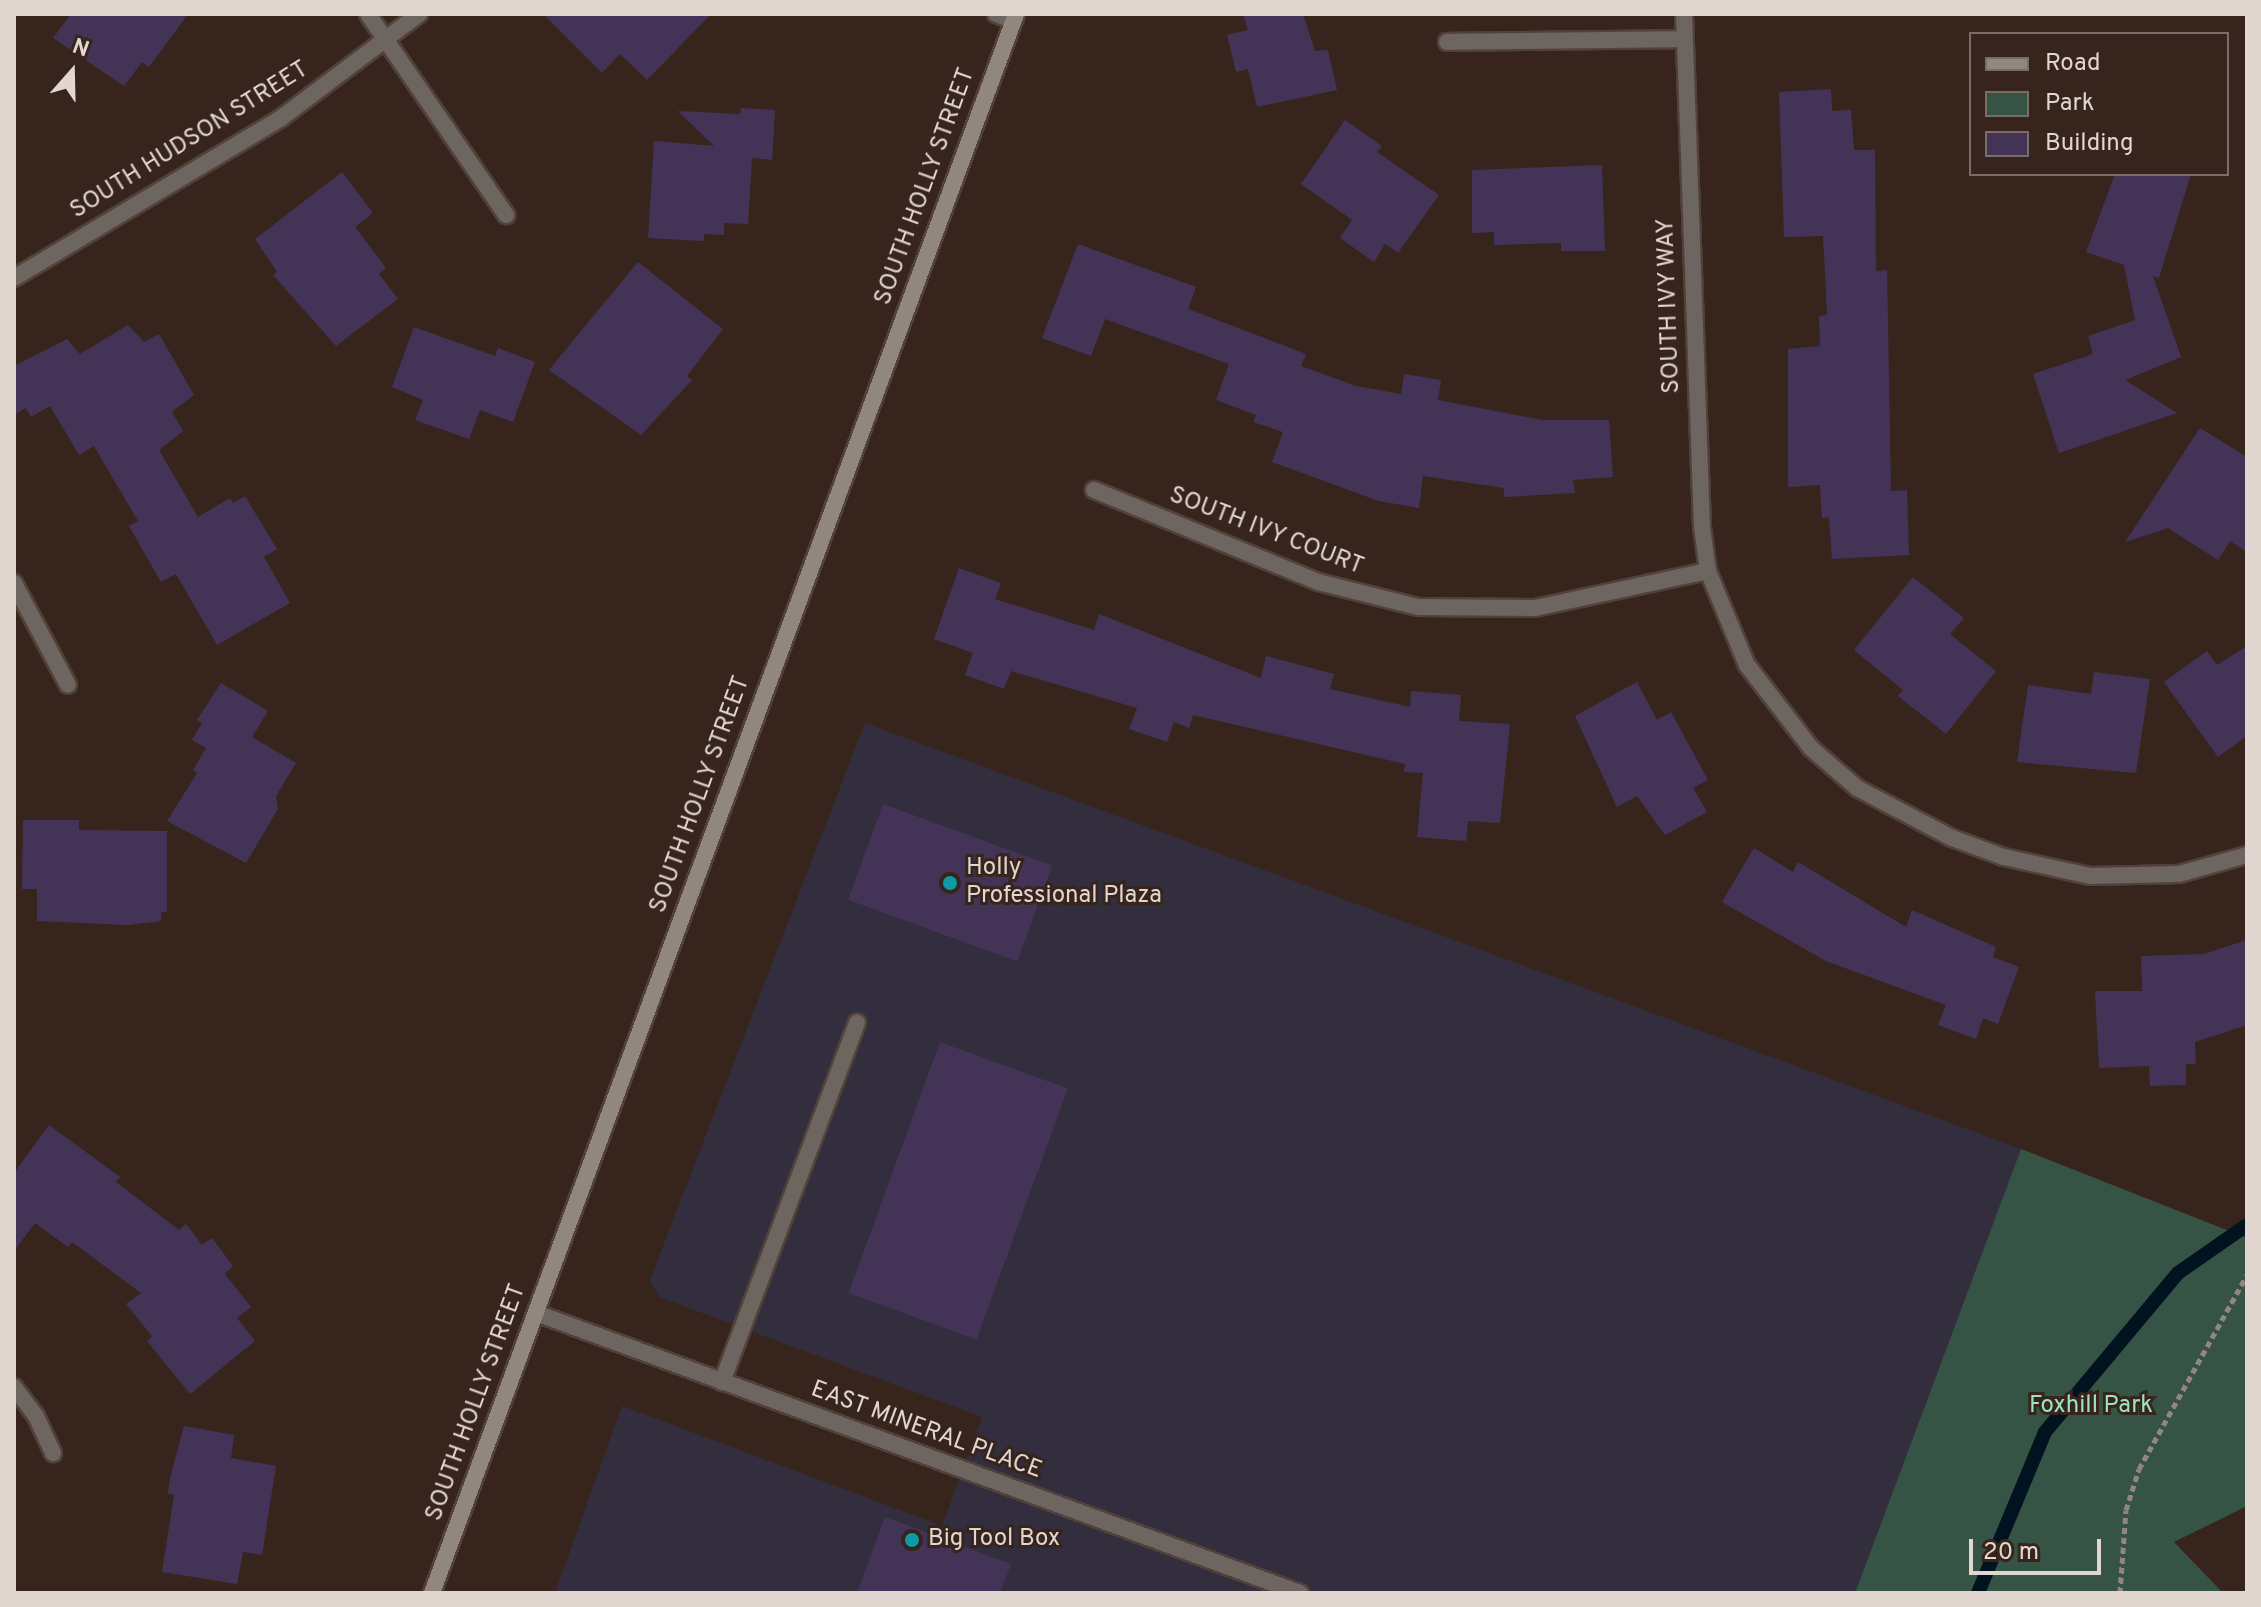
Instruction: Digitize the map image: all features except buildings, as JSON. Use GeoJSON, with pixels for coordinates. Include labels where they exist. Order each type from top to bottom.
{"type":"FeatureCollection","features":[{"type":"Feature","properties":{"kind":"main road","name":"SOUTH HOLLY STREET"},"geometry":{"type":"LineString","coordinates":[[432,1593],[1015,17]]}},
{"type":"Feature","properties":{"kind":"street"},"geometry":{"type":"LineString","coordinates":[[368,14],[506,215]]}},
{"type":"Feature","properties":{"kind":"street","name":"SOUTH HUDSON STREET"},"geometry":{"type":"LineString","coordinates":[[14,278],[281,118],[419,14]]}},
{"type":"Feature","properties":{"kind":"street"},"geometry":{"type":"LineString","coordinates":[[996,14],[1015,17]]}},
{"type":"Feature","properties":{"kind":"street","name":"SOUTH IVY WAY"},"geometry":{"type":"LineString","coordinates":[[1684,14],[1708,571],[1729,628],[1774,705],[1811,748],[1857,788],[1902,816],[2004,857],[2090,876],[2179,874],[2247,855]]}},
{"type":"Feature","properties":{"kind":"street"},"geometry":{"type":"LineString","coordinates":[[1447,42],[1684,39]]}},
{"type":"Feature","properties":{"kind":"street","name":"SOUTH IVY COURT"},"geometry":{"type":"LineString","coordinates":[[1094,490],[1318,582],[1418,607],[1535,608],[1708,571]]}},
{"type":"Feature","properties":{"kind":"street"},"geometry":{"type":"LineString","coordinates":[[14,583],[68,685]]}},
{"type":"Feature","properties":{"kind":"street"},"geometry":{"type":"LineString","coordinates":[[722,1382],[857,1023]]}},
{"type":"Feature","properties":{"kind":"street","name":"EAST MINERAL PLACE"},"geometry":{"type":"LineString","coordinates":[[536,1313],[1300,1593]]}},
{"type":"Feature","properties":{"kind":"street"},"geometry":{"type":"LineString","coordinates":[[14,1387],[36,1416],[53,1453]]}},
{"type":"Feature","properties":{"kind":"path"},"geometry":{"type":"LineString","coordinates":[[2120,1593],[2126,1510],[2139,1469],[2247,1275]]}},
{"type":"Feature","properties":{"kind":"shaded area"},"geometry":{"type":"Polygon","coordinates":[[[865,723],[2021,1149],[1855,1593],[555,1593],[622,1406],[942,1526],[982,1417],[659,1297],[650,1280],[865,723]]]}},
{"type":"Feature","properties":{"kind":"green space","name":"Foxhill Park"},"geometry":{"type":"Polygon","coordinates":[[[2021,1149],[2247,1238],[2247,1506],[2174,1542],[2223,1593],[1855,1593],[2021,1149]]]}},
{"type":"Feature","properties":{"kind":"waterway"},"geometry":{"type":"LineString","coordinates":[[1978,1593],[2045,1432],[2178,1273],[2247,1225]]}},
{"type":"Feature","properties":{"kind":"place","name":"Holly Professional Plaza"},"geometry":{"type":"Point","coordinates":[950,883]}},
{"type":"Feature","properties":{"kind":"place","name":"Big Tool Box"},"geometry":{"type":"Point","coordinates":[912,1540]}}]}
